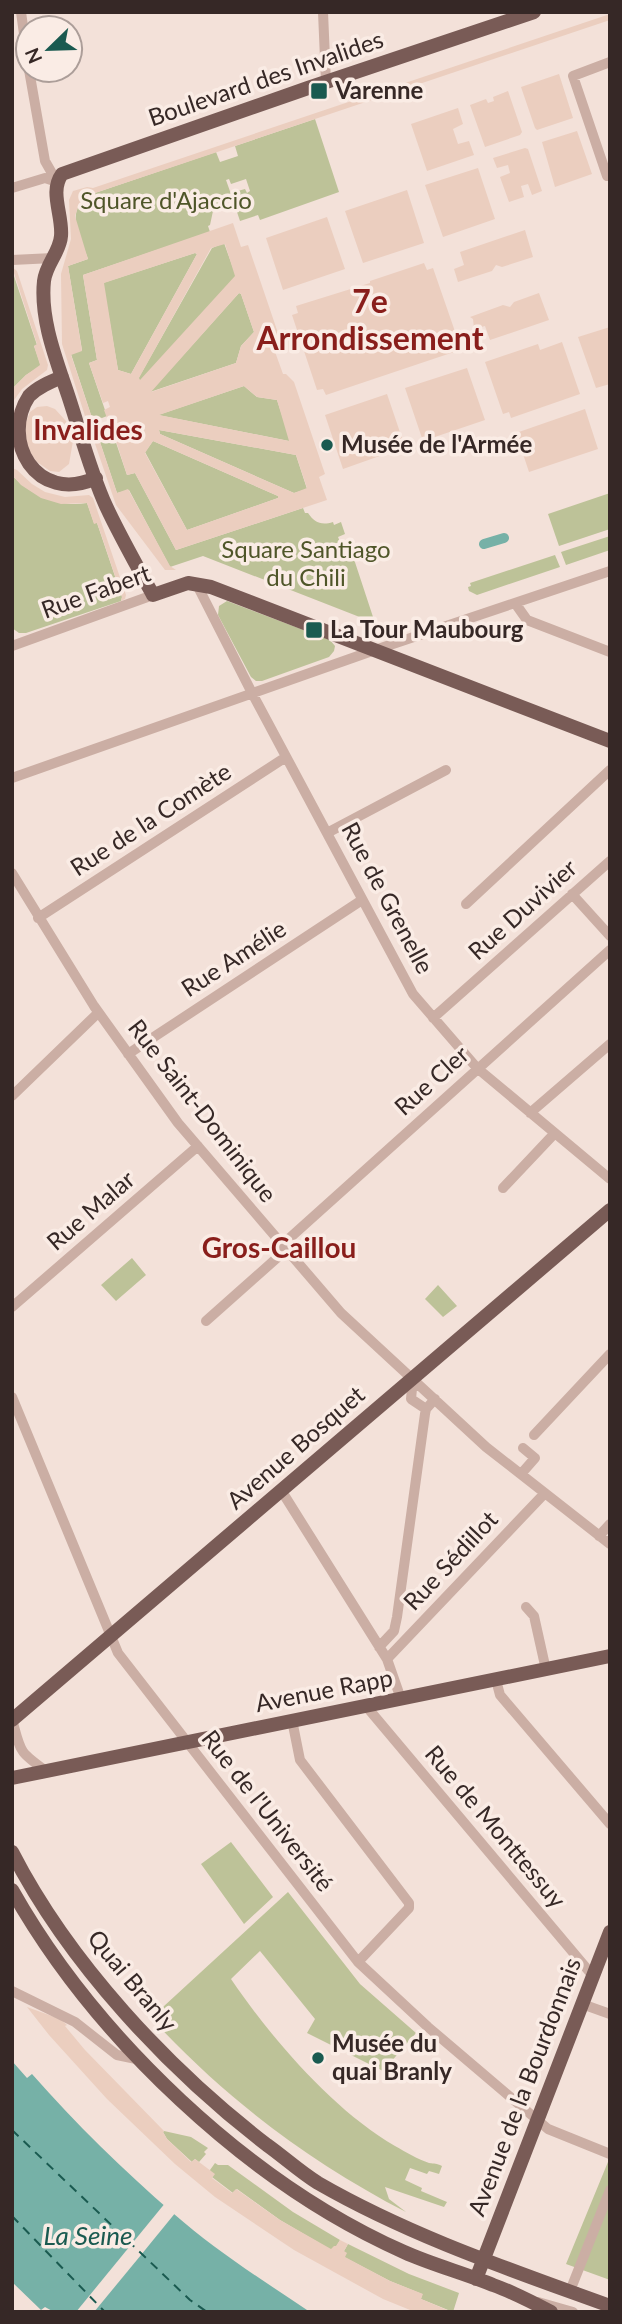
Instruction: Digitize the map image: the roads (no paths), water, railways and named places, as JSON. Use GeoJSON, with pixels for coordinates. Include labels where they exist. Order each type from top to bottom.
{"type":"FeatureCollection","features":[{"type":"Feature","properties":{"kind":"main road","name":"Boulevard des Invalides"},"geometry":{"type":"LineString","coordinates":[[57,182],[62,174],[67,172],[534,12]]}},
{"type":"Feature","properties":{"kind":"main road"},"geometry":{"type":"LineString","coordinates":[[57,182],[61,236],[44,281],[48,331],[105,505],[153,596]]}},
{"type":"Feature","properties":{"kind":"main road"},"geometry":{"type":"LineString","coordinates":[[62,377],[39,388],[22,404],[15,426],[15,452],[28,469],[49,483],[73,486],[96,478]]}},
{"type":"Feature","properties":{"kind":"main road","name":"Rue Fabert"},"geometry":{"type":"LineString","coordinates":[[153,596],[188,583],[197,583]]}},
{"type":"Feature","properties":{"kind":"main road"},"geometry":{"type":"LineString","coordinates":[[197,583],[610,741]]}},
{"type":"Feature","properties":{"kind":"main road","name":"Avenue Bosquet"},"geometry":{"type":"LineString","coordinates":[[12,1720],[610,1210]]}},
{"type":"Feature","properties":{"kind":"main road","name":"Avenue Rapp"},"geometry":{"type":"LineString","coordinates":[[12,1778],[610,1656]]}},
{"type":"Feature","properties":{"kind":"main road","name":"Quai Branly"},"geometry":{"type":"LineString","coordinates":[[12,1852],[43,1904],[99,1982],[187,2079],[238,2123],[315,2181],[396,2224],[610,2306]]}},
{"type":"Feature","properties":{"kind":"main road","name":"Quai Branly"},"geometry":{"type":"LineString","coordinates":[[12,1890],[62,1968],[102,2018],[176,2096],[226,2139],[308,2200],[356,2227],[403,2251],[528,2300],[551,2312]]}},
{"type":"Feature","properties":{"kind":"main road","name":"Avenue de la Bourdonnais"},"geometry":{"type":"LineString","coordinates":[[475,2279],[610,1932]]}},
{"type":"Feature","properties":{"kind":"street"},"geometry":{"type":"LineString","coordinates":[[323,12],[326,82]]}},
{"type":"Feature","properties":{"kind":"street"},"geometry":{"type":"LineString","coordinates":[[610,62],[573,76],[607,176],[610,175]]}},
{"type":"Feature","properties":{"kind":"street"},"geometry":{"type":"LineString","coordinates":[[31,84],[45,161],[57,182]]}},
{"type":"Feature","properties":{"kind":"street"},"geometry":{"type":"LineString","coordinates":[[12,188],[45,178],[57,182]]}},
{"type":"Feature","properties":{"kind":"street"},"geometry":{"type":"LineString","coordinates":[[12,260],[52,258]]}},
{"type":"Feature","properties":{"kind":"street"},"geometry":{"type":"LineString","coordinates":[[12,778],[375,650],[610,571]]}},
{"type":"Feature","properties":{"kind":"street","name":"Rue de Grenelle"},"geometry":{"type":"LineString","coordinates":[[197,583],[252,694],[413,994],[477,1068],[610,1179]]}},
{"type":"Feature","properties":{"kind":"street","name":"Rue Fabert"},"geometry":{"type":"LineString","coordinates":[[12,646],[153,596]]}},
{"type":"Feature","properties":{"kind":"street"},"geometry":{"type":"LineString","coordinates":[[515,603],[527,620],[610,652]]}},
{"type":"Feature","properties":{"kind":"street","name":"Rue de la Comète"},"geometry":{"type":"LineString","coordinates":[[38,918],[286,757]]}},
{"type":"Feature","properties":{"kind":"street"},"geometry":{"type":"LineString","coordinates":[[327,833],[446,770]]}},
{"type":"Feature","properties":{"kind":"street"},"geometry":{"type":"LineString","coordinates":[[466,904],[610,770]]}},
{"type":"Feature","properties":{"kind":"street","name":"Rue Duvivier"},"geometry":{"type":"LineString","coordinates":[[433,1018],[610,861]]}},
{"type":"Feature","properties":{"kind":"street","name":"Rue Saint-Dominique"},"geometry":{"type":"LineString","coordinates":[[12,873],[38,918],[128,1054],[198,1146],[341,1313],[486,1447],[610,1544]]}},
{"type":"Feature","properties":{"kind":"street"},"geometry":{"type":"LineString","coordinates":[[572,894],[610,936]]}},
{"type":"Feature","properties":{"kind":"street","name":"Rue Amélie"},"geometry":{"type":"LineString","coordinates":[[128,1054],[362,900]]}},
{"type":"Feature","properties":{"kind":"street","name":"Rue Cler"},"geometry":{"type":"LineString","coordinates":[[206,1321],[477,1068],[610,950]]}},
{"type":"Feature","properties":{"kind":"street"},"geometry":{"type":"LineString","coordinates":[[12,1096],[99,1013]]}},
{"type":"Feature","properties":{"kind":"street"},"geometry":{"type":"LineString","coordinates":[[530,1113],[610,1044]]}},
{"type":"Feature","properties":{"kind":"street"},"geometry":{"type":"LineString","coordinates":[[503,1188],[554,1134]]}},
{"type":"Feature","properties":{"kind":"street","name":"Rue Malar"},"geometry":{"type":"LineString","coordinates":[[12,1307],[198,1146]]}},
{"type":"Feature","properties":{"kind":"street"},"geometry":{"type":"LineString","coordinates":[[534,1435],[610,1354]]}},
{"type":"Feature","properties":{"kind":"street"},"geometry":{"type":"LineString","coordinates":[[413,1378],[411,1399],[426,1409]]}},
{"type":"Feature","properties":{"kind":"street","name":"Rue de l'Université"},"geometry":{"type":"LineString","coordinates":[[12,1397],[118,1653],[358,1962],[428,2027],[550,2130],[610,2154]]}},
{"type":"Feature","properties":{"kind":"street"},"geometry":{"type":"LineString","coordinates":[[379,1647],[394,1631],[426,1409],[435,1399]]}},
{"type":"Feature","properties":{"kind":"street"},"geometry":{"type":"LineString","coordinates":[[521,1474],[535,1458],[523,1448]]}},
{"type":"Feature","properties":{"kind":"street"},"geometry":{"type":"LineString","coordinates":[[281,1490],[387,1659],[401,1699]]}},
{"type":"Feature","properties":{"kind":"street","name":"Rue Sédillot"},"geometry":{"type":"LineString","coordinates":[[387,1659],[545,1493]]}},
{"type":"Feature","properties":{"kind":"street"},"geometry":{"type":"LineString","coordinates":[[599,1536],[610,1524]]}},
{"type":"Feature","properties":{"kind":"street"},"geometry":{"type":"LineString","coordinates":[[526,1607],[534,1616],[545,1670]]}},
{"type":"Feature","properties":{"kind":"street"},"geometry":{"type":"LineString","coordinates":[[397,1617],[413,1632]]}},
{"type":"Feature","properties":{"kind":"street"},"geometry":{"type":"LineString","coordinates":[[496,1679],[500,1695],[610,1824]]}},
{"type":"Feature","properties":{"kind":"street","name":"Rue de Monttessuy"},"geometry":{"type":"LineString","coordinates":[[366,1706],[593,1976]]}},
{"type":"Feature","properties":{"kind":"street"},"geometry":{"type":"LineString","coordinates":[[12,1720],[23,1754],[46,1770]]}},
{"type":"Feature","properties":{"kind":"street"},"geometry":{"type":"LineString","coordinates":[[292,1720],[300,1760],[409,1903],[409,1908],[358,1962]]}},
{"type":"Feature","properties":{"kind":"street"},"geometry":{"type":"LineString","coordinates":[[12,1991],[75,2022],[117,2055],[141,2060]]}},
{"type":"Feature","properties":{"kind":"street"},"geometry":{"type":"LineString","coordinates":[[582,2004],[610,2014]]}},
{"type":"Feature","properties":{"kind":"street"},"geometry":{"type":"LineString","coordinates":[[570,2291],[610,2190]]}},
{"type":"Feature","properties":{"kind":"street"},"geometry":{"type":"LineString","coordinates":[[528,2300],[555,2305],[573,2312]]}},
{"type":"Feature","properties":{"kind":"water","name":"La Seine"},"geometry":{"type":"Polygon","coordinates":[[[12,2061],[27,2078],[32,2074],[100,2146],[190,2228],[310,2312],[54,2312],[45,2307],[41,2310],[12,2282],[12,2061]]]}},
{"type":"Feature","properties":{"kind":"waterway"},"geometry":{"type":"LineString","coordinates":[[484,544],[504,538]]}},
{"type":"Feature","properties":{"kind":"place","name":"Varenne"},"geometry":{"type":"Point","coordinates":[319,91]}},
{"type":"Feature","properties":{"kind":"place","name":"Musée de l'Armée"},"geometry":{"type":"Point","coordinates":[327,445]}},
{"type":"Feature","properties":{"kind":"place","name":"La Tour Maubourg"},"geometry":{"type":"Point","coordinates":[314,630]}},
{"type":"Feature","properties":{"kind":"place","name":"Musée du quai Branly"},"geometry":{"type":"Point","coordinates":[318,2058]}},
{"type":"Feature","properties":{"kind":"district","name":"7e Arrondissement"},"geometry":{"type":"Point","coordinates":[370,320]}},
{"type":"Feature","properties":{"kind":"district","name":"Invalides"},"geometry":{"type":"Point","coordinates":[88,430]}},
{"type":"Feature","properties":{"kind":"district","name":"Gros-Caillou"},"geometry":{"type":"Point","coordinates":[279,1248]}},
{"type":"Feature","properties":{"kind":"park label","name":"Square d'Ajaccio"},"geometry":{"type":"Point","coordinates":[166,201]}},
{"type":"Feature","properties":{"kind":"park label","name":"Square Santiago du Chili"},"geometry":{"type":"Point","coordinates":[306,564]}}]}
